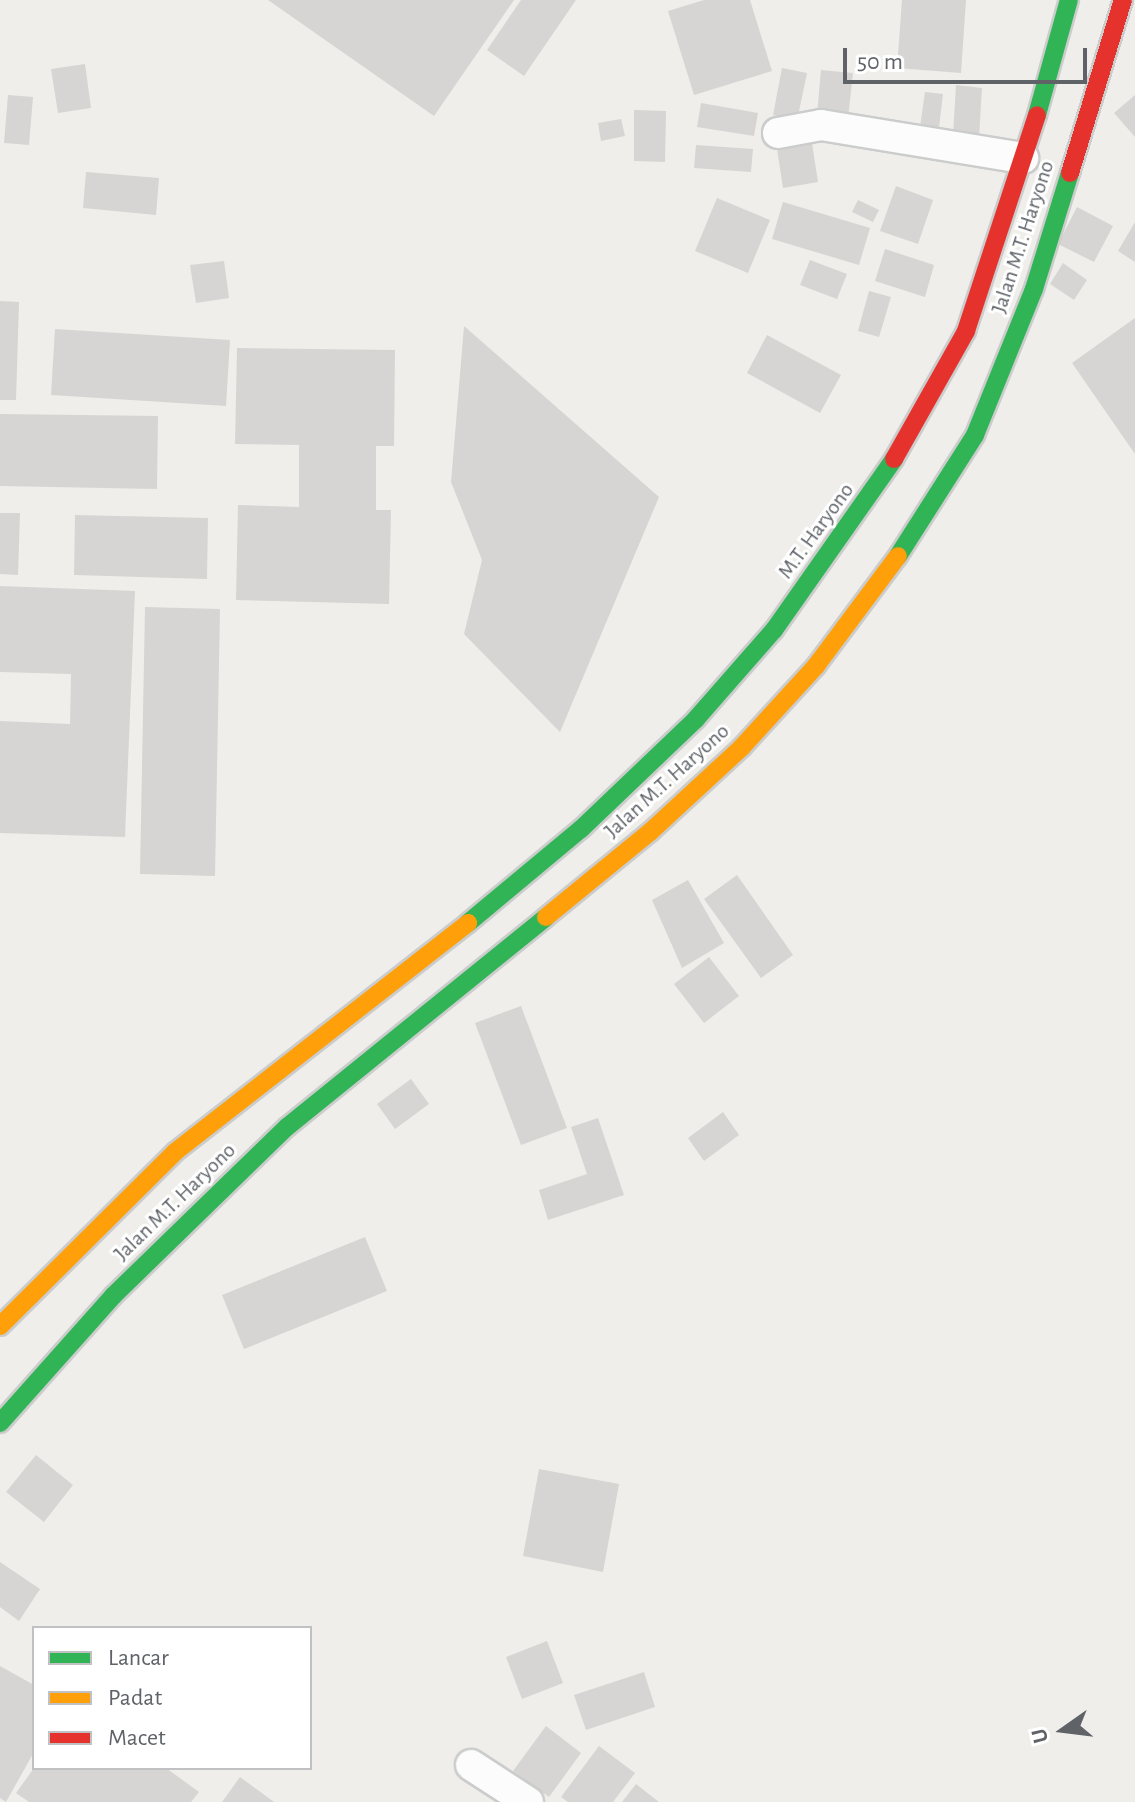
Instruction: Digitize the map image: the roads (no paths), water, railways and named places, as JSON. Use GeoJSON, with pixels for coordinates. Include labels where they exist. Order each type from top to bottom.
{"type":"FeatureCollection","features":[{"type":"Feature","properties":{"kind":"highway","name":"M.T. Haryono"},"geometry":{"type":"LineString","coordinates":[[437,949],[581,829],[696,719],[774,630],[850,528],[919,421],[966,331],[1014,197],[1069,0]]}},
{"type":"Feature","properties":{"kind":"highway","name":"Jalan M.T. Haryono"},"geometry":{"type":"LineString","coordinates":[[0,1423],[113,1296],[287,1127],[505,954],[742,747],[868,600],[930,512],[981,421],[1034,289],[1123,0]]}},
{"type":"Feature","properties":{"kind":"highway","name":"Jalan M.T. Haryono"},"geometry":{"type":"LineString","coordinates":[[0,1326],[175,1152],[437,949]]}},
{"type":"Feature","properties":{"kind":"street"},"geometry":{"type":"LineString","coordinates":[[1130,0],[1135,5]]}},
{"type":"Feature","properties":{"kind":"street"},"geometry":{"type":"LineString","coordinates":[[778,133],[821,125],[1023,158]]}},
{"type":"Feature","properties":{"kind":"street"},"geometry":{"type":"LineString","coordinates":[[471,1765],[528,1802]]}}]}
